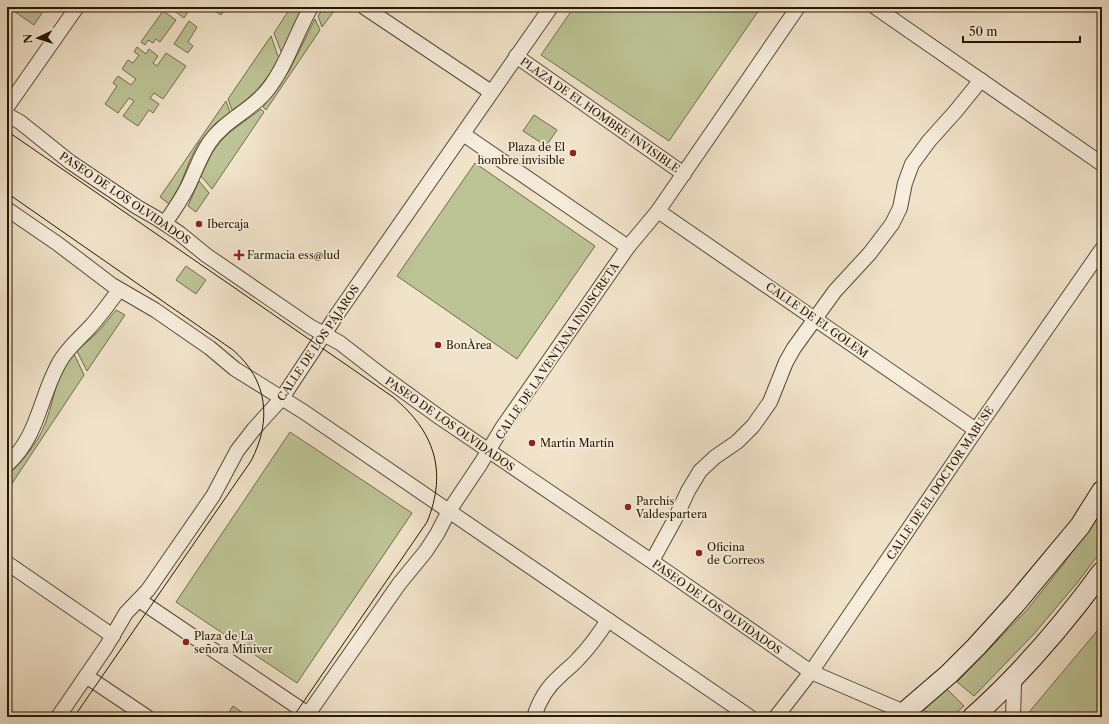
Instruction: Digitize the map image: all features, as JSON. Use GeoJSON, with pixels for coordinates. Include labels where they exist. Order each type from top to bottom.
{"type":"FeatureCollection","features":[{"type":"Feature","properties":{"kind":"main road"},"geometry":{"type":"LineString","coordinates":[[907,716],[976,647],[1016,604],[1080,526],[1102,491]]}},
{"type":"Feature","properties":{"kind":"main road"},"geometry":{"type":"LineString","coordinates":[[973,717],[1017,674],[1076,607],[1102,572]]}},
{"type":"Feature","properties":{"kind":"street"},"geometry":{"type":"LineString","coordinates":[[7,107],[77,7]]}},
{"type":"Feature","properties":{"kind":"street"},"geometry":{"type":"LineString","coordinates":[[165,223],[185,191],[209,142],[224,126],[254,103],[265,92],[279,72],[311,7]]}},
{"type":"Feature","properties":{"kind":"street"},"geometry":{"type":"LineString","coordinates":[[364,7],[491,92]]}},
{"type":"Feature","properties":{"kind":"street","name":"CALLE DE LOS PÁJAROS"},"geometry":{"type":"LineString","coordinates":[[58,717],[113,636],[126,614],[148,590],[213,496],[237,451],[254,429],[282,398],[491,92],[551,7]]}},
{"type":"Feature","properties":{"kind":"street","name":"CALLE DE LA VENTANA INDISCRETA"},"geometry":{"type":"LineString","coordinates":[[307,715],[399,584],[426,551],[449,511],[507,422],[628,247],[658,211],[684,174],[798,7]]}},
{"type":"Feature","properties":{"kind":"street"},"geometry":{"type":"LineString","coordinates":[[875,7],[1102,164]]}},
{"type":"Feature","properties":{"kind":"street","name":"PLAZA DE EL HOMBRE INVISIBLE"},"geometry":{"type":"LineString","coordinates":[[516,56],[684,174]]}},
{"type":"Feature","properties":{"kind":"street"},"geometry":{"type":"LineString","coordinates":[[652,561],[700,471],[715,457],[737,442],[753,426],[770,402],[786,362],[835,291],[870,253],[892,224],[900,208],[905,182],[912,164],[929,141],[981,80]]}},
{"type":"Feature","properties":{"kind":"street","name":"PASEO DE LOS OLVIDADOS"},"geometry":{"type":"LineString","coordinates":[[7,115],[20,122],[70,162],[137,207],[165,223],[206,256],[311,327],[340,343],[384,377],[488,452],[652,561],[811,672],[907,716]]}},
{"type":"Feature","properties":{"kind":"street"},"geometry":{"type":"LineString","coordinates":[[463,134],[628,247]]}},
{"type":"Feature","properties":{"kind":"street"},"geometry":{"type":"LineString","coordinates":[[7,209],[58,244],[119,290],[155,310],[210,348],[235,369],[304,412],[750,717]]}},
{"type":"Feature","properties":{"kind":"street","name":"CALLE DE EL GOLEM"},"geometry":{"type":"LineString","coordinates":[[658,211],[976,430]]}},
{"type":"Feature","properties":{"kind":"street","name":"CALLE DE EL DOCTOR MABUSE"},"geometry":{"type":"LineString","coordinates":[[776,717],[811,672],[976,430],[1102,249]]}},
{"type":"Feature","properties":{"kind":"street"},"geometry":{"type":"LineString","coordinates":[[7,465],[26,443],[39,414],[49,381],[59,361],[67,350],[95,322],[119,290]]}},
{"type":"Feature","properties":{"kind":"street"},"geometry":{"type":"LineString","coordinates":[[7,563],[113,636]]}},
{"type":"Feature","properties":{"kind":"street"},"geometry":{"type":"LineString","coordinates":[[139,600],[307,715]]}},
{"type":"Feature","properties":{"kind":"street"},"geometry":{"type":"LineString","coordinates":[[534,717],[537,707],[547,689],[558,677],[577,661],[592,644],[608,620]]}},
{"type":"Feature","properties":{"kind":"street"},"geometry":{"type":"LineString","coordinates":[[1013,717],[1014,684],[1017,674]]}},
{"type":"Feature","properties":{"kind":"street"},"geometry":{"type":"LineString","coordinates":[[86,676],[148,717]]}},
{"type":"Feature","properties":{"kind":"green space"},"geometry":{"type":"Polygon","coordinates":[[[8,7],[46,7],[34,25],[8,7]]]}},
{"type":"Feature","properties":{"kind":"green space"},"geometry":{"type":"Polygon","coordinates":[[[169,7],[191,7],[184,18],[169,7]]]}},
{"type":"Feature","properties":{"kind":"green space"},"geometry":{"type":"Polygon","coordinates":[[[213,7],[227,7],[221,15],[212,9],[213,7]]]}},
{"type":"Feature","properties":{"kind":"green space"},"geometry":{"type":"Polygon","coordinates":[[[291,7],[304,7],[292,29],[282,54],[274,33],[291,7]]]}},
{"type":"Feature","properties":{"kind":"green space"},"geometry":{"type":"Polygon","coordinates":[[[324,7],[329,7],[334,11],[322,27],[318,16],[324,7]]]}},
{"type":"Feature","properties":{"kind":"green space"},"geometry":{"type":"Polygon","coordinates":[[[574,7],[761,7],[669,141],[541,55],[574,7]]]}},
{"type":"Feature","properties":{"kind":"green space"},"geometry":{"type":"Polygon","coordinates":[[[163,11],[176,20],[160,42],[156,39],[153,43],[148,40],[145,45],[141,42],[163,11]]]}},
{"type":"Feature","properties":{"kind":"green space"},"geometry":{"type":"Polygon","coordinates":[[[315,19],[320,30],[266,110],[263,107],[289,71],[315,19]]]}},
{"type":"Feature","properties":{"kind":"green space"},"geometry":{"type":"Polygon","coordinates":[[[189,21],[197,27],[188,42],[193,46],[188,53],[174,44],[189,21]]]}},
{"type":"Feature","properties":{"kind":"green space"},"geometry":{"type":"Polygon","coordinates":[[[271,36],[279,59],[259,88],[247,100],[232,110],[228,99],[271,36]]]}},
{"type":"Feature","properties":{"kind":"green space"},"geometry":{"type":"Polygon","coordinates":[[[137,47],[146,54],[149,49],[158,56],[153,63],[157,66],[166,53],[186,66],[163,99],[154,93],[150,98],[159,104],[153,113],[149,110],[138,126],[123,116],[134,101],[129,98],[118,113],[105,104],[117,86],[113,83],[118,76],[131,85],[136,79],[122,69],[128,60],[133,63],[139,55],[134,52],[137,47]]]}},
{"type":"Feature","properties":{"kind":"green space"},"geometry":{"type":"Polygon","coordinates":[[[226,101],[230,112],[215,124],[198,144],[180,185],[169,204],[160,197],[226,101]]]}},
{"type":"Feature","properties":{"kind":"green space"},"geometry":{"type":"Polygon","coordinates":[[[261,109],[264,112],[212,189],[201,176],[212,153],[230,132],[261,109]]]}},
{"type":"Feature","properties":{"kind":"green space"},"geometry":{"type":"Polygon","coordinates":[[[534,115],[557,130],[546,146],[523,131],[534,115]]]}},
{"type":"Feature","properties":{"kind":"green space"},"geometry":{"type":"Polygon","coordinates":[[[475,163],[595,246],[517,359],[397,276],[475,163]]]}},
{"type":"Feature","properties":{"kind":"green space"},"geometry":{"type":"Polygon","coordinates":[[[199,181],[209,193],[196,212],[188,206],[199,181]]]}},
{"type":"Feature","properties":{"kind":"green space"},"geometry":{"type":"Polygon","coordinates":[[[186,266],[206,280],[196,294],[176,280],[186,266]]]}},
{"type":"Feature","properties":{"kind":"green space"},"geometry":{"type":"Polygon","coordinates":[[[116,310],[125,315],[87,371],[77,351],[99,331],[116,310]]]}},
{"type":"Feature","properties":{"kind":"green space"},"geometry":{"type":"Polygon","coordinates":[[[74,354],[84,375],[7,491],[7,476],[24,458],[42,432],[59,378],[74,354]]]}},
{"type":"Feature","properties":{"kind":"green space"},"geometry":{"type":"Polygon","coordinates":[[[290,432],[412,513],[297,683],[176,602],[290,432]]]}},
{"type":"Feature","properties":{"kind":"green space"},"geometry":{"type":"Polygon","coordinates":[[[1102,510],[1102,549],[1099,554],[1077,583],[1033,635],[974,696],[957,682],[1027,610],[1062,566],[1102,510]]]}},
{"type":"Feature","properties":{"kind":"green space"},"geometry":{"type":"Polygon","coordinates":[[[1102,625],[1102,717],[1025,717],[1102,625]]]}},
{"type":"Feature","properties":{"kind":"green space"},"geometry":{"type":"Polygon","coordinates":[[[947,689],[964,706],[952,717],[937,717],[923,710],[947,689]]]}},
{"type":"Feature","properties":{"kind":"green space"},"geometry":{"type":"Polygon","coordinates":[[[233,706],[249,717],[226,717],[233,706]]]}},
{"type":"Feature","properties":{"kind":"tram line"},"geometry":{"type":"LineString","coordinates":[[7,131],[393,397],[419,424],[427,438],[433,453],[436,469],[436,486],[433,503],[427,522],[293,717]]}},
{"type":"Feature","properties":{"kind":"tram line"},"geometry":{"type":"LineString","coordinates":[[7,193],[233,350],[254,374],[260,388],[263,402],[264,416],[262,431],[258,446],[251,461],[74,717]]}},
{"type":"Feature","properties":{"kind":"place","name":"Plaza de El hombre invisible"},"geometry":{"type":"Point","coordinates":[573,153]}},
{"type":"Feature","properties":{"kind":"place","name":"Ibercaja"},"geometry":{"type":"Point","coordinates":[199,224]}},
{"type":"Feature","properties":{"kind":"place","name":"Farmacia ess@lud"},"geometry":{"type":"Point","coordinates":[239,255]}},
{"type":"Feature","properties":{"kind":"place","name":"BonÀrea"},"geometry":{"type":"Point","coordinates":[438,345]}},
{"type":"Feature","properties":{"kind":"place","name":"Martín Martín"},"geometry":{"type":"Point","coordinates":[532,443]}},
{"type":"Feature","properties":{"kind":"place","name":"Parchís Valdespartera"},"geometry":{"type":"Point","coordinates":[628,507]}},
{"type":"Feature","properties":{"kind":"place","name":"Oficina de Correos"},"geometry":{"type":"Point","coordinates":[699,553]}},
{"type":"Feature","properties":{"kind":"place","name":"Plaza de La señora Miniver"},"geometry":{"type":"Point","coordinates":[186,642]}}]}
